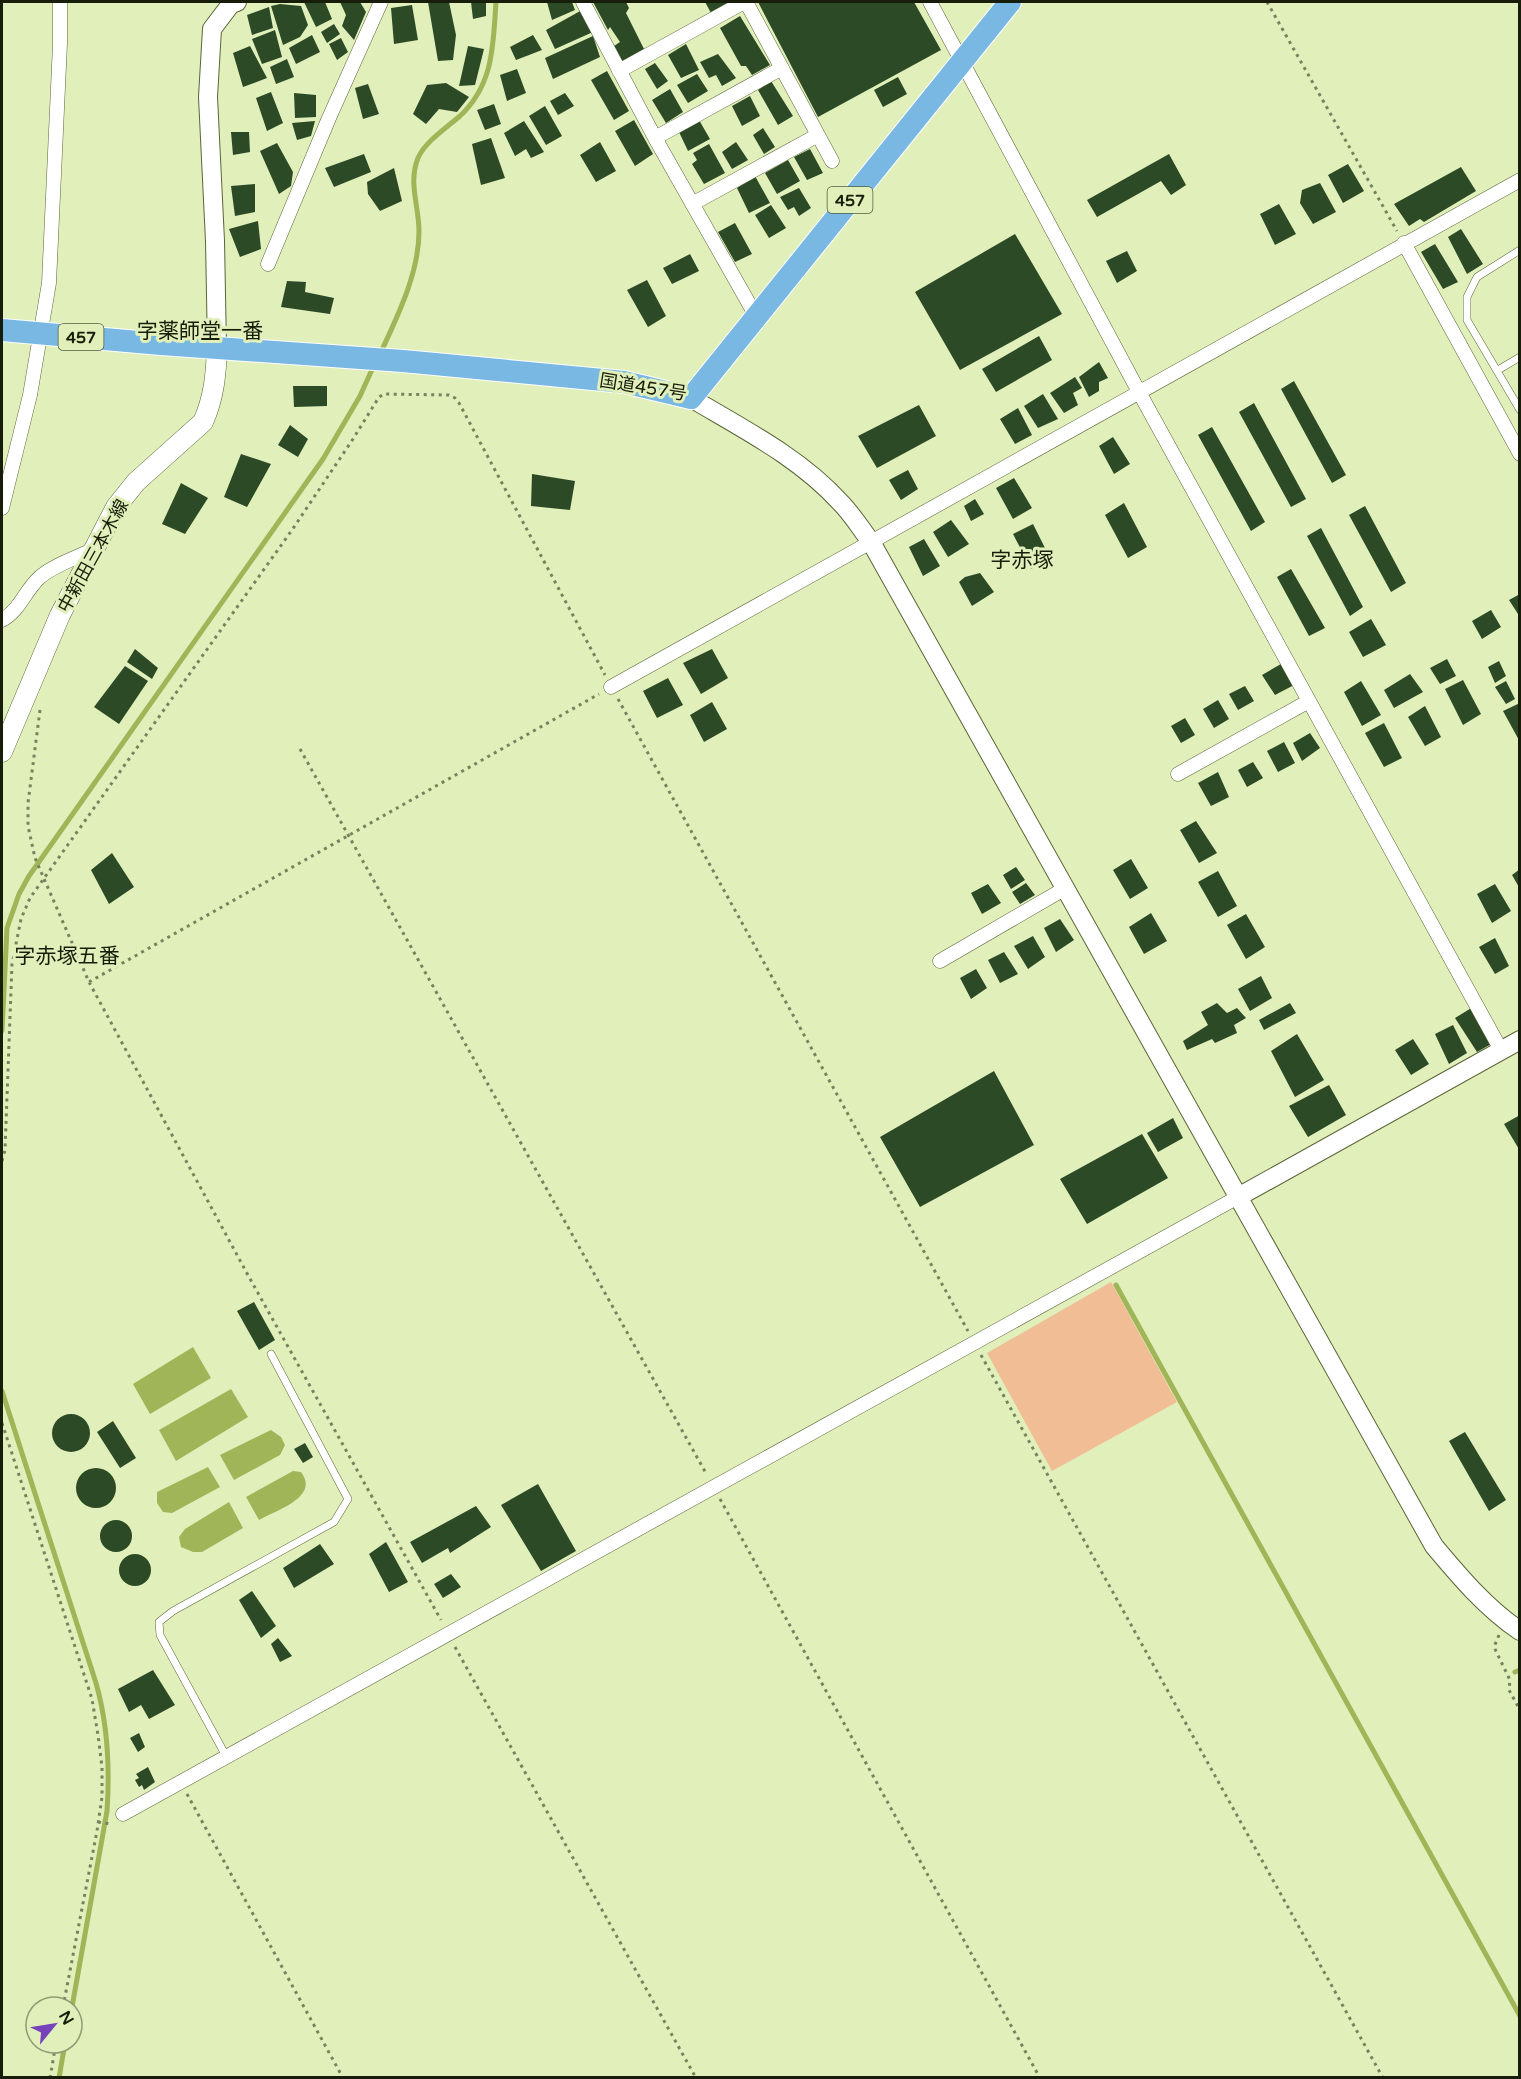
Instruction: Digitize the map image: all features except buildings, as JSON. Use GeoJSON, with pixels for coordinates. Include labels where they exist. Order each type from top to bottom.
{"type":"FeatureCollection","features":[{"type":"Feature","properties":{"kind":"highway","name":"国道457号"},"geometry":{"type":"LineString","coordinates":[[2,330],[403,361],[624,382],[691,398],[1010,2]]}},
{"type":"Feature","properties":{"kind":"main road","name":"中新田三本木線"},"geometry":{"type":"LineString","coordinates":[[2,752],[60,615],[116,507],[136,482],[203,422],[209,408],[215,381],[217,348]]}},
{"type":"Feature","properties":{"kind":"street"},"geometry":{"type":"LineString","coordinates":[[2,508],[30,395],[49,283],[60,2]]}},
{"type":"Feature","properties":{"kind":"street"},"geometry":{"type":"LineString","coordinates":[[217,348],[215,241],[208,97],[212,29],[233,2]]}},
{"type":"Feature","properties":{"kind":"street"},"geometry":{"type":"LineString","coordinates":[[268,264],[328,118],[381,2]]}},
{"type":"Feature","properties":{"kind":"street"},"geometry":{"type":"LineString","coordinates":[[583,2],[655,138],[756,316]]}},
{"type":"Feature","properties":{"kind":"street"},"geometry":{"type":"LineString","coordinates":[[619,71],[745,2],[832,161]]}},
{"type":"Feature","properties":{"kind":"street"},"geometry":{"type":"LineString","coordinates":[[930,2],[963,60],[1138,392],[1501,1050]]}},
{"type":"Feature","properties":{"kind":"street"},"geometry":{"type":"LineString","coordinates":[[655,138],[782,68]]}},
{"type":"Feature","properties":{"kind":"street"},"geometry":{"type":"LineString","coordinates":[[692,204],[818,135]]}},
{"type":"Feature","properties":{"kind":"street"},"geometry":{"type":"LineString","coordinates":[[611,687],[1520,180]]}},
{"type":"Feature","properties":{"kind":"street"},"geometry":{"type":"LineString","coordinates":[[1404,243],[1520,454]]}},
{"type":"Feature","properties":{"kind":"street"},"geometry":{"type":"LineString","coordinates":[[691,398],[762,440],[802,467],[840,502],[871,542],[1434,1546],[1464,1582],[1504,1621],[1520,1632]]}},
{"type":"Feature","properties":{"kind":"street"},"geometry":{"type":"LineString","coordinates":[[2,620],[19,608],[30,588],[40,577],[96,549]]}},
{"type":"Feature","properties":{"kind":"street"},"geometry":{"type":"LineString","coordinates":[[1178,774],[1310,701]]}},
{"type":"Feature","properties":{"kind":"street"},"geometry":{"type":"LineString","coordinates":[[940,962],[1064,888]]}},
{"type":"Feature","properties":{"kind":"street"},"geometry":{"type":"LineString","coordinates":[[123,1814],[1520,1040]]}},
{"type":"Feature","properties":{"kind":"lane"},"geometry":{"type":"LineString","coordinates":[[1520,250],[1477,277],[1467,297],[1467,320],[1520,410]]}},
{"type":"Feature","properties":{"kind":"lane"},"geometry":{"type":"LineString","coordinates":[[1498,370],[1520,357]]}},
{"type":"Feature","properties":{"kind":"lane"},"geometry":{"type":"LineString","coordinates":[[226,1756],[160,1635],[159,1622],[173,1611],[334,1522],[348,1499],[271,1354]]}},
{"type":"Feature","properties":{"kind":"path"},"geometry":{"type":"LineString","coordinates":[[1267,2],[1404,243]]}},
{"type":"Feature","properties":{"kind":"path"},"geometry":{"type":"LineString","coordinates":[[2,1161],[5,1150],[12,964],[21,919],[30,898],[292,530],[379,397],[384,394],[449,395],[459,403],[611,687],[1383,2078]]}},
{"type":"Feature","properties":{"kind":"path"},"geometry":{"type":"LineString","coordinates":[[89,982],[611,687]]}},
{"type":"Feature","properties":{"kind":"path"},"geometry":{"type":"LineString","coordinates":[[40,703],[28,803],[28,826],[35,858],[89,982],[249,1277],[696,2078]]}},
{"type":"Feature","properties":{"kind":"path"},"geometry":{"type":"LineString","coordinates":[[300,749],[714,1487],[1040,2078]]}},
{"type":"Feature","properties":{"kind":"path"},"geometry":{"type":"LineString","coordinates":[[2,1423],[92,1699],[102,1767],[100,1823],[65,1995]]}},
{"type":"Feature","properties":{"kind":"path"},"geometry":{"type":"LineString","coordinates":[[1504,1621],[1494,1647],[1510,1680],[1509,1690],[1520,1710]]}},
{"type":"Feature","properties":{"kind":"path"},"geometry":{"type":"LineString","coordinates":[[180,1782],[343,2078]]}},
{"type":"Feature","properties":{"kind":"path"},"geometry":{"type":"LineString","coordinates":[[100,1823],[111,1824]]}},
{"type":"Feature","properties":{"kind":"path"},"geometry":{"type":"LineString","coordinates":[[50,2078],[54,2055]]}},
{"type":"Feature","properties":{"kind":"shaded area"},"geometry":{"type":"Polygon","coordinates":[[[1111,1282],[1177,1402],[1052,1471],[987,1353],[1111,1282]]]}},
{"type":"Feature","properties":{"kind":"shaded area"},"geometry":{"type":"Polygon","coordinates":[[[193,1347],[211,1378],[150,1414],[133,1384],[193,1347]]]}},
{"type":"Feature","properties":{"kind":"shaded area"},"geometry":{"type":"Polygon","coordinates":[[[231,1389],[248,1417],[176,1461],[159,1430],[231,1389]]]}},
{"type":"Feature","properties":{"kind":"shaded area"},"geometry":{"type":"Polygon","coordinates":[[[271,1430],[281,1437],[285,1445],[280,1455],[234,1480],[220,1455],[271,1430]]]}},
{"type":"Feature","properties":{"kind":"shaded area"},"geometry":{"type":"Polygon","coordinates":[[[208,1467],[220,1487],[172,1513],[163,1512],[157,1503],[157,1492],[208,1467]]]}},
{"type":"Feature","properties":{"kind":"shaded area"},"geometry":{"type":"Polygon","coordinates":[[[293,1471],[301,1472],[305,1481],[305,1489],[301,1496],[259,1520],[246,1497],[293,1471]]]}},
{"type":"Feature","properties":{"kind":"shaded area"},"geometry":{"type":"Polygon","coordinates":[[[229,1502],[243,1528],[202,1552],[193,1552],[181,1547],[179,1537],[185,1529],[229,1502]]]}},
{"type":"Feature","properties":{"kind":"waterway"},"geometry":{"type":"LineString","coordinates":[[381,352],[406,293],[418,247],[419,222],[415,194],[415,167],[421,152],[460,116],[480,91],[490,63],[496,2]]}},
{"type":"Feature","properties":{"kind":"waterway"},"geometry":{"type":"LineString","coordinates":[[2,1031],[7,928],[19,894],[29,876],[323,459],[360,396],[375,363]]}},
{"type":"Feature","properties":{"kind":"waterway"},"geometry":{"type":"LineString","coordinates":[[1116,1285],[1520,2016]]}},
{"type":"Feature","properties":{"kind":"waterway"},"geometry":{"type":"LineString","coordinates":[[2,1391],[96,1683],[106,1730],[107,1811],[74,1995]]}},
{"type":"Feature","properties":{"kind":"waterway"},"geometry":{"type":"LineString","coordinates":[[1515,1672],[1520,1670]]}},
{"type":"Feature","properties":{"kind":"waterway"},"geometry":{"type":"LineString","coordinates":[[59,2078],[63,2055]]}},
{"type":"Feature","properties":{"kind":"district","name":"字薬師堂一番"},"geometry":{"type":"Point","coordinates":[200,331]}},
{"type":"Feature","properties":{"kind":"district","name":"字赤塚"},"geometry":{"type":"Point","coordinates":[1022,560]}},
{"type":"Feature","properties":{"kind":"district","name":"字赤塚五番"},"geometry":{"type":"Point","coordinates":[67,956]}}]}
